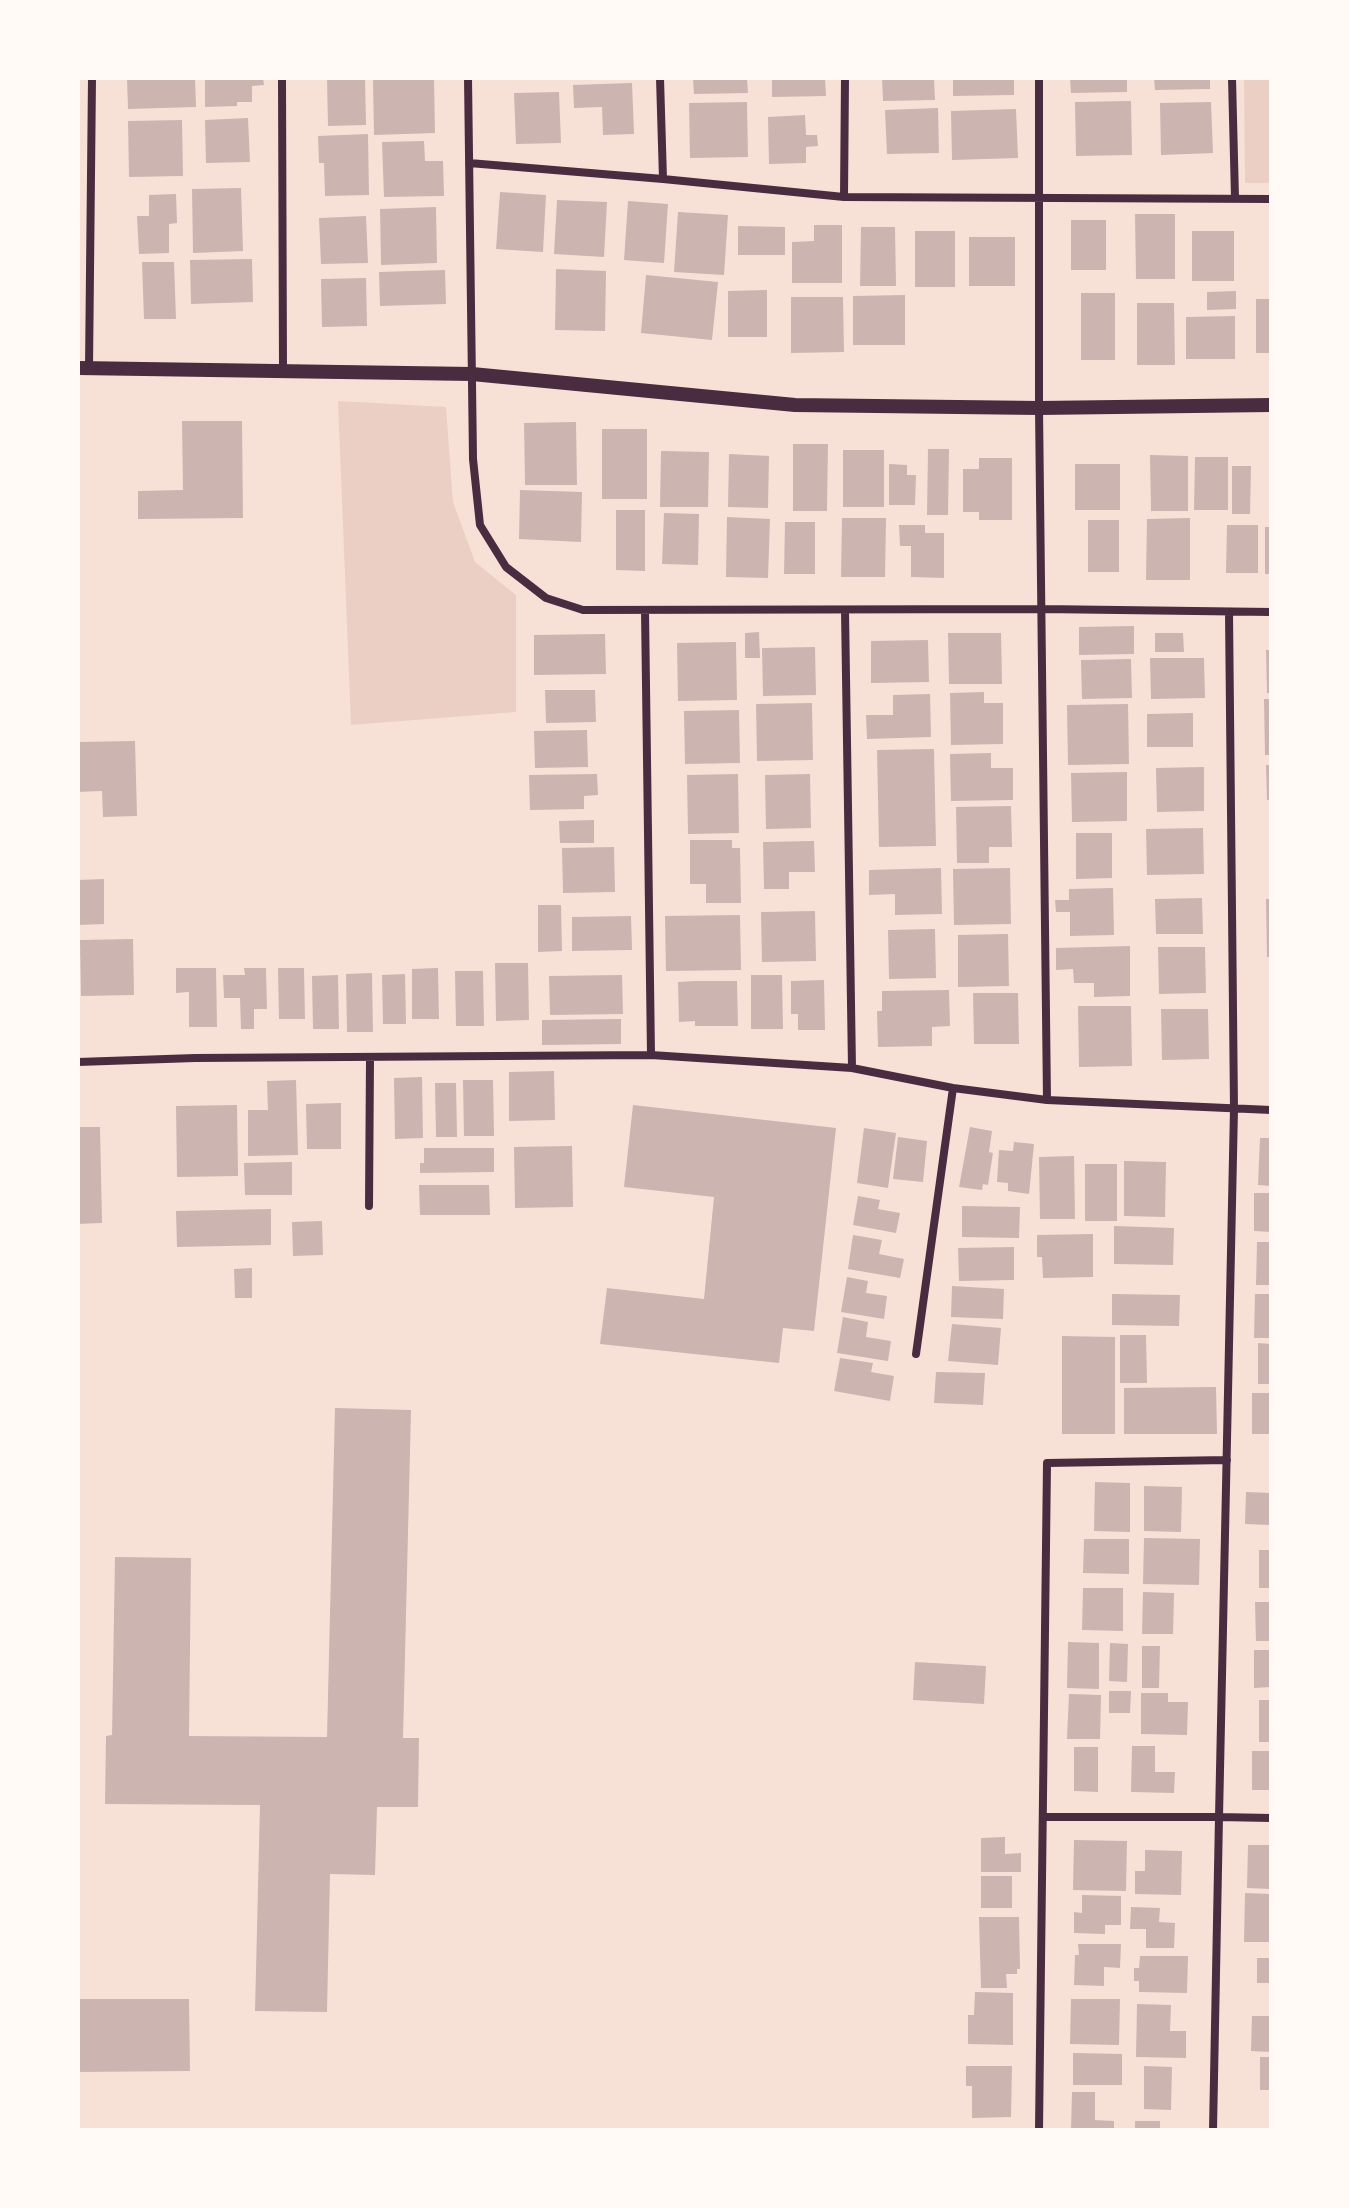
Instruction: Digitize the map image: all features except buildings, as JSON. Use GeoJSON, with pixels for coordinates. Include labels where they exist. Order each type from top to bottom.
{"type":"FeatureCollection","features":[{"type":"Feature","properties":{"kind":"street"},"geometry":{"type":"LineString","coordinates":[[92,78],[84,368],[472,374],[795,405],[1039,408],[1271,405]]}},
{"type":"Feature","properties":{"kind":"street"},"geometry":{"type":"LineString","coordinates":[[282,78],[283,371]]}},
{"type":"Feature","properties":{"kind":"street"},"geometry":{"type":"LineString","coordinates":[[468,78],[473,459],[480,525],[506,567],[546,598],[583,610],[1271,612]]}},
{"type":"Feature","properties":{"kind":"street"},"geometry":{"type":"LineString","coordinates":[[660,78],[663,179]]}},
{"type":"Feature","properties":{"kind":"street"},"geometry":{"type":"LineString","coordinates":[[844,197],[845,78]]}},
{"type":"Feature","properties":{"kind":"street"},"geometry":{"type":"LineString","coordinates":[[1039,78],[1039,408],[1047,1100]]}},
{"type":"Feature","properties":{"kind":"street"},"geometry":{"type":"LineString","coordinates":[[1232,78],[1235,198]]}},
{"type":"Feature","properties":{"kind":"street"},"geometry":{"type":"LineString","coordinates":[[469,163],[844,197],[1271,199]]}},
{"type":"Feature","properties":{"kind":"street"},"geometry":{"type":"LineString","coordinates":[[645,611],[651,1055]]}},
{"type":"Feature","properties":{"kind":"street"},"geometry":{"type":"LineString","coordinates":[[845,611],[852,1068]]}},
{"type":"Feature","properties":{"kind":"street"},"geometry":{"type":"LineString","coordinates":[[1213,2130],[1234,1109],[1229,612]]}},
{"type":"Feature","properties":{"kind":"street"},"geometry":{"type":"LineString","coordinates":[[78,1062],[195,1058],[651,1055],[852,1068],[953,1088],[1047,1100],[1271,1110]]}},
{"type":"Feature","properties":{"kind":"street"},"geometry":{"type":"LineString","coordinates":[[369,1206],[370,1058]]}},
{"type":"Feature","properties":{"kind":"street"},"geometry":{"type":"LineString","coordinates":[[916,1354],[953,1088]]}},
{"type":"Feature","properties":{"kind":"street"},"geometry":{"type":"LineString","coordinates":[[1039,2130],[1047,1463],[1227,1460]]}},
{"type":"Feature","properties":{"kind":"street"},"geometry":{"type":"LineString","coordinates":[[1043,1817],[1271,1818]]}},
{"type":"Feature","properties":{"kind":"shaded area"},"geometry":{"type":"Polygon","coordinates":[[[1244,78],[1271,78],[1271,183],[1245,183],[1244,78]]]}},
{"type":"Feature","properties":{"kind":"shaded area"},"geometry":{"type":"Polygon","coordinates":[[[338,401],[446,407],[453,502],[475,562],[516,595],[516,712],[351,725],[338,401]]]}}]}
